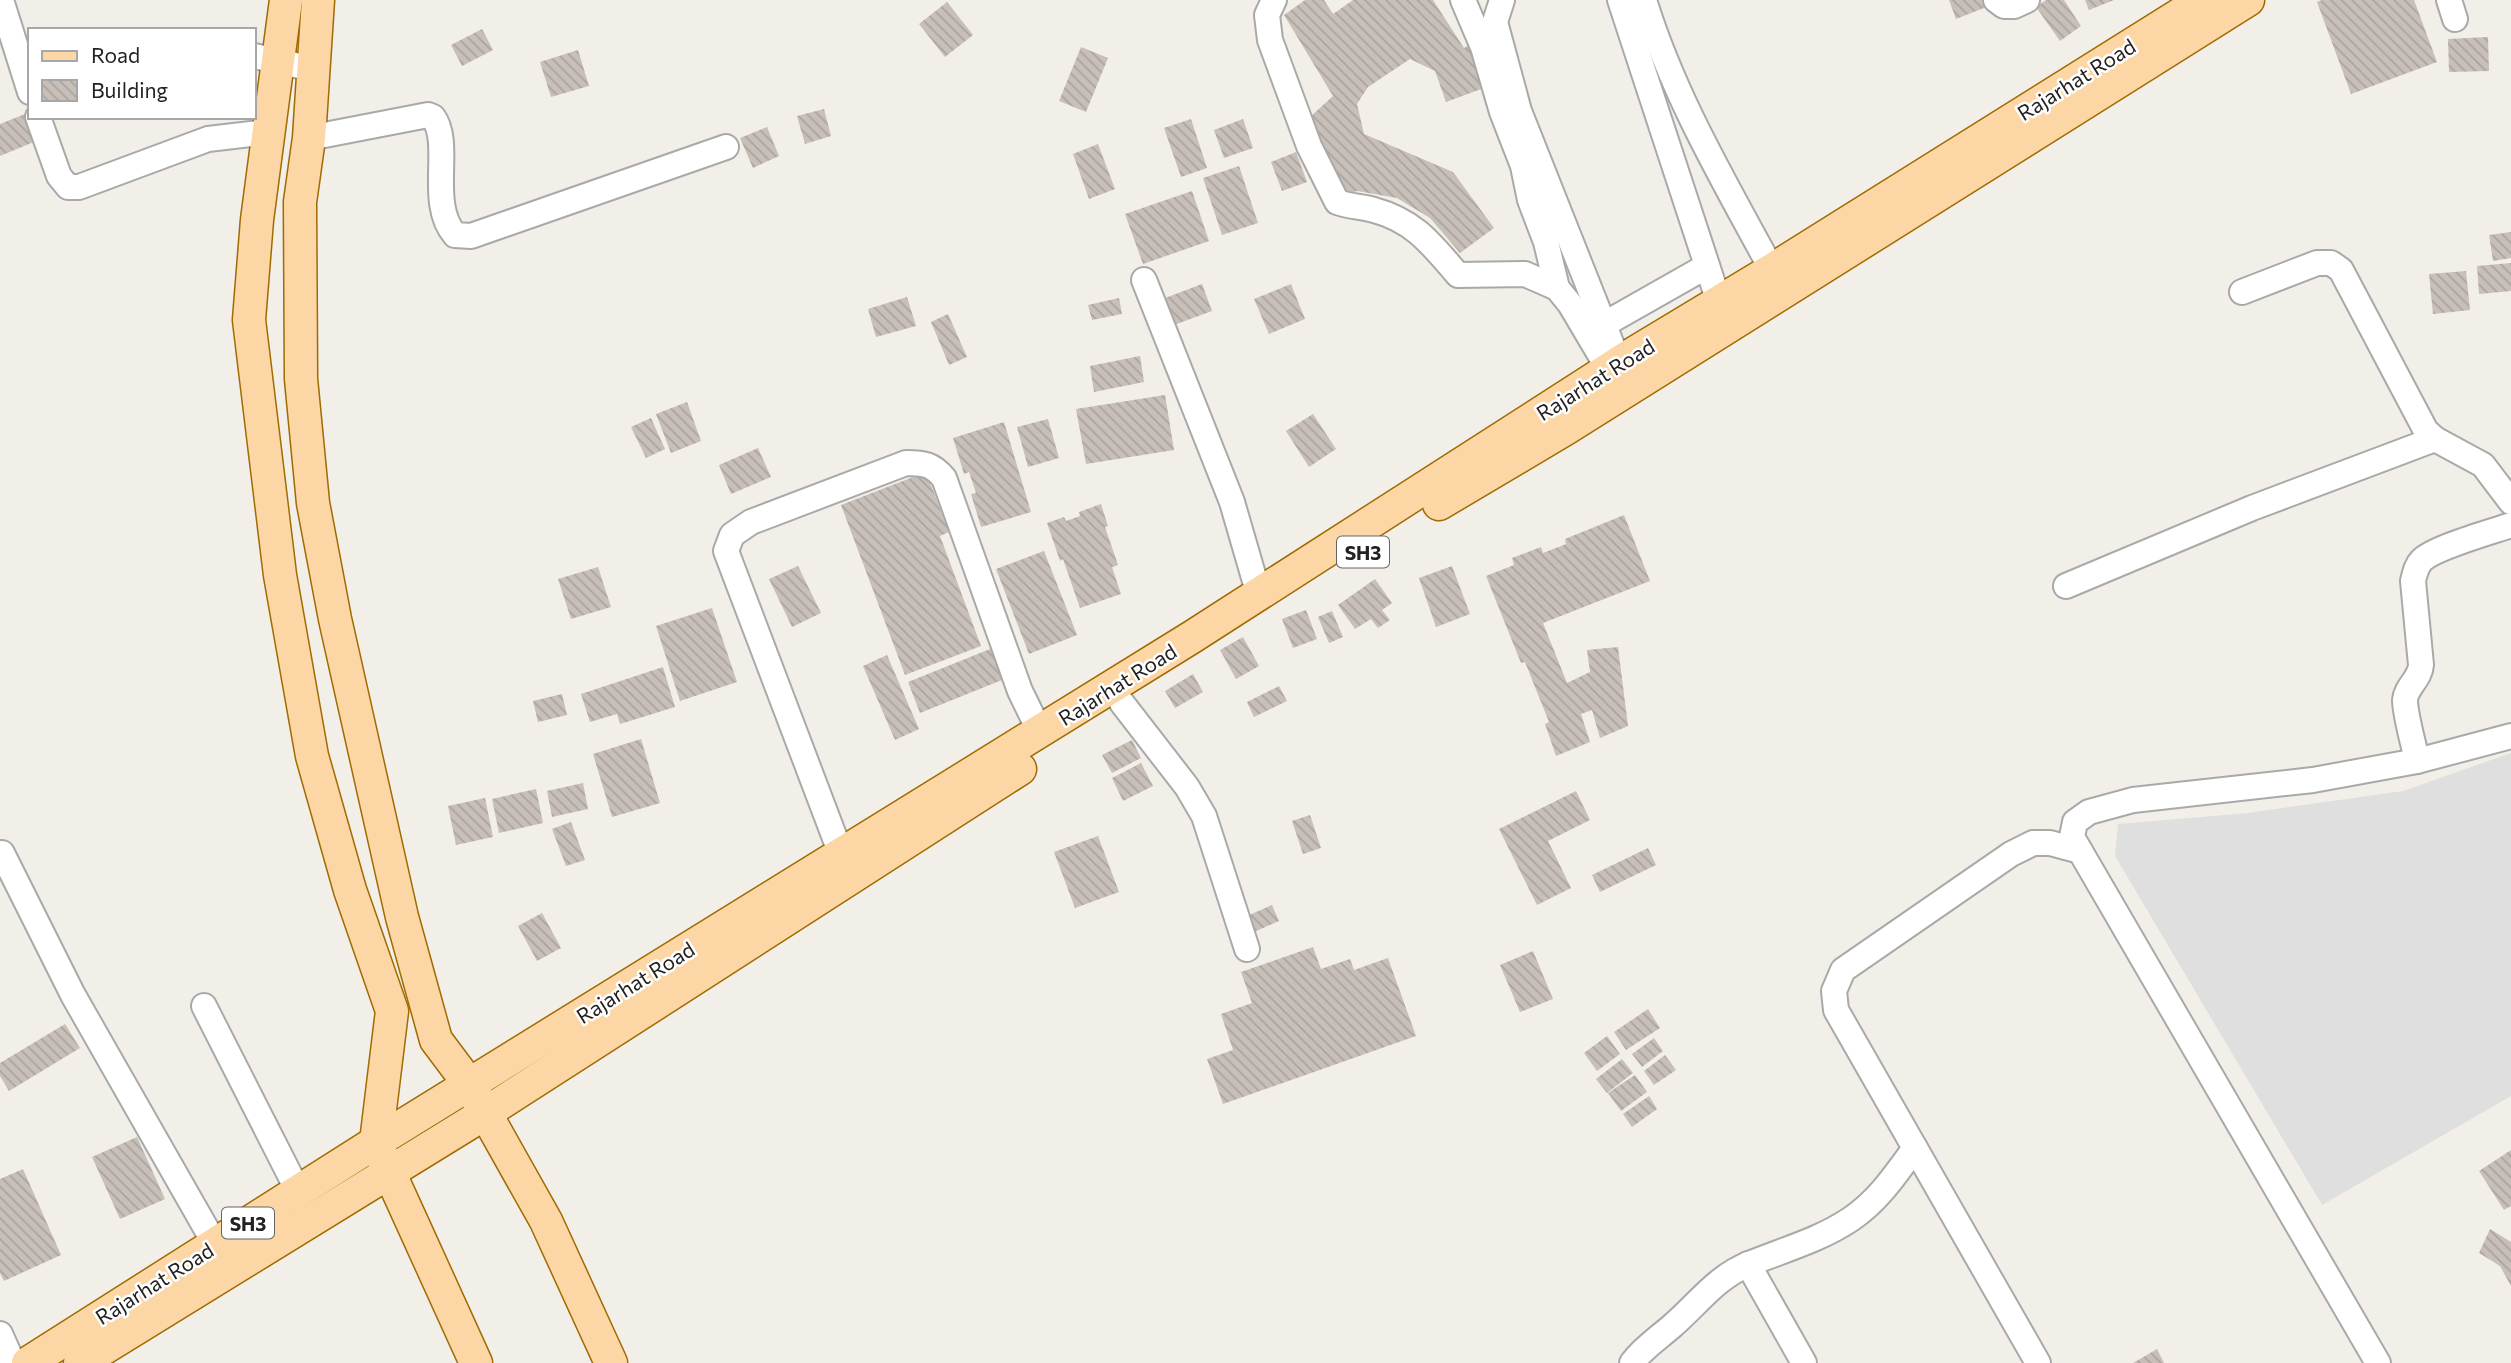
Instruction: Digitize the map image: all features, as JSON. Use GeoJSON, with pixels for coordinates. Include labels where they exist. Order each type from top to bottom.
{"type":"FeatureCollection","features":[{"type":"Feature","properties":{"kind":"main road"},"geometry":{"type":"LineString","coordinates":[[286,0],[265,58],[268,132],[249,320],[280,575],[312,756],[343,866],[392,1011],[376,1142],[476,1363]]}},
{"type":"Feature","properties":{"kind":"main road"},"geometry":{"type":"LineString","coordinates":[[318,0],[309,138],[300,202],[301,366],[313,503],[335,619],[402,917],[436,1040],[469,1084],[546,1221],[611,1363]]}},
{"type":"Feature","properties":{"kind":"main road","name":"Rajarhat Road"},"geometry":{"type":"LineString","coordinates":[[80,1363],[484,1114],[1122,703],[1472,484],[1719,302],[2209,6],[2248,0]]}},
{"type":"Feature","properties":{"kind":"main road","name":"Rajarhat Road"},"geometry":{"type":"LineString","coordinates":[[28,1363],[469,1084],[2209,6]]}},
{"type":"Feature","properties":{"kind":"street"},"geometry":{"type":"LineString","coordinates":[[1,0],[28,86]]}},
{"type":"Feature","properties":{"kind":"street"},"geometry":{"type":"LineString","coordinates":[[1274,0],[1267,15],[1270,40],[1309,146],[1337,202],[1387,214],[1419,230],[1458,275],[1525,274],[1557,288]]}},
{"type":"Feature","properties":{"kind":"street"},"geometry":{"type":"LineString","coordinates":[[1463,0],[1483,47],[1523,166],[1530,200],[1546,242],[1557,288],[1617,375]]}},
{"type":"Feature","properties":{"kind":"street"},"geometry":{"type":"LineString","coordinates":[[1502,0],[1495,22],[1519,111],[1603,326],[1617,375]]}},
{"type":"Feature","properties":{"kind":"street"},"geometry":{"type":"LineString","coordinates":[[1620,0],[1719,302]]}},
{"type":"Feature","properties":{"kind":"street"},"geometry":{"type":"LineString","coordinates":[[1644,0],[1654,33],[1704,144],[1772,270]]}},
{"type":"Feature","properties":{"kind":"street"},"geometry":{"type":"LineString","coordinates":[[1996,0],[2004,6],[2014,6],[2027,0]]}},
{"type":"Feature","properties":{"kind":"street"},"geometry":{"type":"LineString","coordinates":[[265,58],[313,69]]}},
{"type":"Feature","properties":{"kind":"street"},"geometry":{"type":"LineString","coordinates":[[309,138],[428,115],[433,117],[439,131],[442,201],[446,225],[455,235],[471,236],[726,147]]}},
{"type":"Feature","properties":{"kind":"street"},"geometry":{"type":"LineString","coordinates":[[39,119],[59,176],[68,187],[79,187],[208,139],[268,132]]}},
{"type":"Feature","properties":{"kind":"street"},"geometry":{"type":"LineString","coordinates":[[2242,292],[2317,263],[2331,263],[2341,270],[2426,431],[2435,439],[2483,465],[2511,502]]}},
{"type":"Feature","properties":{"kind":"street"},"geometry":{"type":"LineString","coordinates":[[1603,326],[1707,266]]}},
{"type":"Feature","properties":{"kind":"street"},"geometry":{"type":"LineString","coordinates":[[1143,280],[1232,502],[1259,595]]}},
{"type":"Feature","properties":{"kind":"street"},"geometry":{"type":"LineString","coordinates":[[2066,586],[2252,508],[2435,439]]}},
{"type":"Feature","properties":{"kind":"street"},"geometry":{"type":"LineString","coordinates":[[841,855],[726,551],[733,535],[751,522],[906,463],[933,466],[944,478],[1020,691],[1040,732]]}},
{"type":"Feature","properties":{"kind":"street"},"geometry":{"type":"LineString","coordinates":[[2417,761],[2405,702],[2420,674],[2421,665],[2413,581],[2415,570],[2422,559],[2439,551],[2511,525]]}},
{"type":"Feature","properties":{"kind":"street"},"geometry":{"type":"LineString","coordinates":[[1122,703],[1187,787],[1204,816],[1247,949]]}},
{"type":"Feature","properties":{"kind":"street"},"geometry":{"type":"LineString","coordinates":[[2378,1363],[2072,837],[2076,822],[2089,812],[2133,800],[2313,780],[2417,761],[2511,736]]}},
{"type":"Feature","properties":{"kind":"street"},"geometry":{"type":"LineString","coordinates":[[2038,1363],[1836,1010],[1834,990],[1843,970],[2011,854],[2033,843],[2050,843],[2080,850]]}},
{"type":"Feature","properties":{"kind":"street"},"geometry":{"type":"LineString","coordinates":[[2,853],[73,995],[215,1244]]}},
{"type":"Feature","properties":{"kind":"street"},"geometry":{"type":"LineString","coordinates":[[204,1006],[298,1191]]}},
{"type":"Feature","properties":{"kind":"street"},"geometry":{"type":"LineString","coordinates":[[1632,1363],[1641,1351],[1672,1327],[1721,1279],[1748,1264],[1819,1237],[1850,1219],[1884,1190],[1915,1148]]}},
{"type":"Feature","properties":{"kind":"street"},"geometry":{"type":"LineString","coordinates":[[1748,1264],[1804,1363]]}},
{"type":"Feature","properties":{"kind":"street"},"geometry":{"type":"LineString","coordinates":[[0,1334],[13,1363]]}},
{"type":"Feature","properties":{"kind":"shaded area"},"geometry":{"type":"Polygon","coordinates":[[[2511,753],[2511,1096],[2322,1205],[2115,856],[2118,824],[2248,813],[2403,791],[2511,753]]]}},
{"type":"Feature","properties":{"kind":"building"},"geometry":{"type":"Polygon","coordinates":[[[1305,0],[1324,0],[1333,14],[1353,0],[1433,0],[1464,48],[1473,43],[1484,88],[1446,102],[1435,71],[1410,59],[1368,87],[1357,104],[1364,134],[1453,172],[1494,228],[1460,253],[1430,218],[1397,198],[1357,191],[1345,195],[1310,117],[1333,96],[1284,15],[1305,0]]]}},
{"type":"Feature","properties":{"kind":"building"},"geometry":{"type":"Polygon","coordinates":[[[1949,0],[1993,0],[1994,4],[1956,19],[1949,0]]]}},
{"type":"Feature","properties":{"kind":"building"},"geometry":{"type":"Polygon","coordinates":[[[2046,0],[2064,0],[2081,26],[2060,41],[2036,7],[2046,0]]]}},
{"type":"Feature","properties":{"kind":"building"},"geometry":{"type":"Polygon","coordinates":[[[2085,0],[2114,0],[2089,10],[2085,0]]]}},
{"type":"Feature","properties":{"kind":"building"},"geometry":{"type":"Polygon","coordinates":[[[2414,0],[2437,62],[2351,94],[2317,2],[2414,0]]]}},
{"type":"Feature","properties":{"kind":"building"},"geometry":{"type":"Polygon","coordinates":[[[947,2],[973,35],[945,57],[919,24],[947,2]]]}},
{"type":"Feature","properties":{"kind":"building"},"geometry":{"type":"Polygon","coordinates":[[[482,29],[493,50],[462,66],[451,45],[482,29]]]}},
{"type":"Feature","properties":{"kind":"building"},"geometry":{"type":"Polygon","coordinates":[[[2488,37],[2489,71],[2449,72],[2448,39],[2488,37]]]}},
{"type":"Feature","properties":{"kind":"building"},"geometry":{"type":"Polygon","coordinates":[[[1081,47],[1108,58],[1086,112],[1059,101],[1081,47]]]}},
{"type":"Feature","properties":{"kind":"building"},"geometry":{"type":"Polygon","coordinates":[[[578,50],[589,86],[551,97],[540,62],[578,50]]]}},
{"type":"Feature","properties":{"kind":"building"},"geometry":{"type":"Polygon","coordinates":[[[824,109],[831,136],[805,144],[797,116],[824,109]]]}},
{"type":"Feature","properties":{"kind":"building"},"geometry":{"type":"Polygon","coordinates":[[[28,113],[28,119],[33,119],[41,139],[0,156],[0,124],[28,113]]]}},
{"type":"Feature","properties":{"kind":"building"},"geometry":{"type":"Polygon","coordinates":[[[1191,119],[1207,168],[1181,177],[1164,128],[1191,119]]]}},
{"type":"Feature","properties":{"kind":"building"},"geometry":{"type":"Polygon","coordinates":[[[1243,119],[1253,148],[1224,158],[1214,130],[1243,119]]]}},
{"type":"Feature","properties":{"kind":"building"},"geometry":{"type":"Polygon","coordinates":[[[767,127],[779,156],[753,168],[740,138],[767,127]]]}},
{"type":"Feature","properties":{"kind":"building"},"geometry":{"type":"Polygon","coordinates":[[[1098,144],[1115,189],[1089,199],[1073,154],[1098,144]]]}},
{"type":"Feature","properties":{"kind":"building"},"geometry":{"type":"Polygon","coordinates":[[[1296,152],[1307,182],[1282,191],[1271,162],[1296,152]]]}},
{"type":"Feature","properties":{"kind":"building"},"geometry":{"type":"Polygon","coordinates":[[[1239,166],[1258,223],[1222,235],[1203,178],[1239,166]]]}},
{"type":"Feature","properties":{"kind":"building"},"geometry":{"type":"Polygon","coordinates":[[[1192,191],[1209,241],[1143,264],[1125,214],[1192,191]]]}},
{"type":"Feature","properties":{"kind":"building"},"geometry":{"type":"Polygon","coordinates":[[[2511,232],[2511,258],[2493,261],[2489,235],[2511,232]]]}},
{"type":"Feature","properties":{"kind":"building"},"geometry":{"type":"Polygon","coordinates":[[[2511,263],[2511,291],[2479,294],[2477,266],[2511,263]]]}},
{"type":"Feature","properties":{"kind":"building"},"geometry":{"type":"Polygon","coordinates":[[[2466,271],[2470,310],[2433,314],[2429,274],[2466,271]]]}},
{"type":"Feature","properties":{"kind":"building"},"geometry":{"type":"Polygon","coordinates":[[[1202,284],[1212,311],[1174,325],[1165,298],[1202,284]]]}},
{"type":"Feature","properties":{"kind":"building"},"geometry":{"type":"Polygon","coordinates":[[[1291,284],[1305,319],[1269,334],[1254,299],[1291,284]]]}},
{"type":"Feature","properties":{"kind":"building"},"geometry":{"type":"Polygon","coordinates":[[[907,297],[916,326],[876,337],[868,309],[907,297]]]}},
{"type":"Feature","properties":{"kind":"building"},"geometry":{"type":"Polygon","coordinates":[[[1119,298],[1122,314],[1092,320],[1088,305],[1119,298]]]}},
{"type":"Feature","properties":{"kind":"building"},"geometry":{"type":"Polygon","coordinates":[[[948,314],[967,357],[949,365],[931,322],[948,314]]]}},
{"type":"Feature","properties":{"kind":"building"},"geometry":{"type":"Polygon","coordinates":[[[1140,356],[1144,382],[1094,392],[1090,366],[1140,356]]]}},
{"type":"Feature","properties":{"kind":"building"},"geometry":{"type":"Polygon","coordinates":[[[1165,395],[1174,450],[1086,464],[1076,409],[1165,395]]]}},
{"type":"Feature","properties":{"kind":"building"},"geometry":{"type":"Polygon","coordinates":[[[687,402],[701,441],[671,453],[656,414],[687,402]]]}},
{"type":"Feature","properties":{"kind":"building"},"geometry":{"type":"Polygon","coordinates":[[[1313,414],[1336,449],[1309,467],[1286,431],[1313,414]]]}},
{"type":"Feature","properties":{"kind":"building"},"geometry":{"type":"Polygon","coordinates":[[[651,418],[665,449],[646,458],[631,427],[651,418]]]}},
{"type":"Feature","properties":{"kind":"building"},"geometry":{"type":"Polygon","coordinates":[[[1048,419],[1059,458],[1028,467],[1017,427],[1048,419]]]}},
{"type":"Feature","properties":{"kind":"building"},"geometry":{"type":"Polygon","coordinates":[[[1004,422],[1031,512],[981,527],[971,494],[976,493],[969,472],[964,474],[953,438],[1004,422]]]}},
{"type":"Feature","properties":{"kind":"building"},"geometry":{"type":"Polygon","coordinates":[[[758,448],[771,477],[731,494],[719,465],[758,448]]]}},
{"type":"Feature","properties":{"kind":"building"},"geometry":{"type":"Polygon","coordinates":[[[926,472],[949,532],[940,536],[981,646],[905,675],[841,505],[926,472]]]}},
{"type":"Feature","properties":{"kind":"building"},"geometry":{"type":"Polygon","coordinates":[[[1101,504],[1108,526],[1105,527],[1118,565],[1112,567],[1121,594],[1080,608],[1047,523],[1064,517],[1066,521],[1080,516],[1079,512],[1101,504]]]}},
{"type":"Feature","properties":{"kind":"building"},"geometry":{"type":"Polygon","coordinates":[[[1624,515],[1650,581],[1543,623],[1567,683],[1590,672],[1587,650],[1618,647],[1628,726],[1600,738],[1592,710],[1581,714],[1590,742],[1556,756],[1545,724],[1549,722],[1525,662],[1521,663],[1486,576],[1514,565],[1512,558],[1541,547],[1543,553],[1566,544],[1565,539],[1624,515]]]}},
{"type":"Feature","properties":{"kind":"building"},"geometry":{"type":"Polygon","coordinates":[[[1044,551],[1077,635],[1029,654],[996,569],[1044,551]]]}},
{"type":"Feature","properties":{"kind":"building"},"geometry":{"type":"Polygon","coordinates":[[[798,566],[821,613],[792,627],[769,579],[798,566]]]}},
{"type":"Feature","properties":{"kind":"building"},"geometry":{"type":"Polygon","coordinates":[[[1452,566],[1470,614],[1436,627],[1419,578],[1452,566]]]}},
{"type":"Feature","properties":{"kind":"building"},"geometry":{"type":"Polygon","coordinates":[[[598,567],[611,607],[571,619],[558,579],[598,567]]]}},
{"type":"Feature","properties":{"kind":"building"},"geometry":{"type":"Polygon","coordinates":[[[1375,579],[1392,603],[1382,610],[1390,620],[1378,628],[1371,619],[1355,629],[1338,605],[1375,579]]]}},
{"type":"Feature","properties":{"kind":"building"},"geometry":{"type":"Polygon","coordinates":[[[712,608],[737,682],[680,701],[656,626],[712,608]]]}},
{"type":"Feature","properties":{"kind":"building"},"geometry":{"type":"Polygon","coordinates":[[[1306,610],[1317,639],[1293,648],[1282,619],[1306,610]]]}},
{"type":"Feature","properties":{"kind":"building"},"geometry":{"type":"Polygon","coordinates":[[[1332,611],[1343,637],[1329,643],[1318,617],[1332,611]]]}},
{"type":"Feature","properties":{"kind":"building"},"geometry":{"type":"Polygon","coordinates":[[[1243,637],[1259,666],[1236,679],[1220,650],[1243,637]]]}},
{"type":"Feature","properties":{"kind":"building"},"geometry":{"type":"Polygon","coordinates":[[[995,647],[1007,678],[920,713],[908,682],[995,647]]]}},
{"type":"Feature","properties":{"kind":"building"},"geometry":{"type":"Polygon","coordinates":[[[887,655],[919,729],[895,740],[863,666],[887,655]]]}},
{"type":"Feature","properties":{"kind":"building"},"geometry":{"type":"Polygon","coordinates":[[[663,667],[675,707],[620,724],[617,714],[590,722],[581,694],[663,667]]]}},
{"type":"Feature","properties":{"kind":"building"},"geometry":{"type":"Polygon","coordinates":[[[1193,674],[1203,692],[1175,708],[1165,691],[1193,674]]]}},
{"type":"Feature","properties":{"kind":"building"},"geometry":{"type":"Polygon","coordinates":[[[1279,686],[1287,701],[1254,717],[1247,702],[1279,686]]]}},
{"type":"Feature","properties":{"kind":"building"},"geometry":{"type":"Polygon","coordinates":[[[562,694],[567,715],[538,722],[533,701],[562,694]]]}},
{"type":"Feature","properties":{"kind":"building"},"geometry":{"type":"Polygon","coordinates":[[[641,739],[660,803],[612,817],[593,754],[641,739]]]}},
{"type":"Feature","properties":{"kind":"building"},"geometry":{"type":"Polygon","coordinates":[[[1132,740],[1141,758],[1112,773],[1102,755],[1132,740]]]}},
{"type":"Feature","properties":{"kind":"building"},"geometry":{"type":"Polygon","coordinates":[[[1141,763],[1153,786],[1123,801],[1112,778],[1141,763]]]}},
{"type":"Feature","properties":{"kind":"building"},"geometry":{"type":"Polygon","coordinates":[[[583,783],[588,809],[552,817],[547,791],[583,783]]]}},
{"type":"Feature","properties":{"kind":"building"},"geometry":{"type":"Polygon","coordinates":[[[536,789],[543,823],[499,833],[492,799],[536,789]]]}},
{"type":"Feature","properties":{"kind":"building"},"geometry":{"type":"Polygon","coordinates":[[[1576,791],[1590,820],[1548,841],[1571,888],[1537,905],[1499,829],[1576,791]]]}},
{"type":"Feature","properties":{"kind":"building"},"geometry":{"type":"Polygon","coordinates":[[[485,798],[493,837],[456,845],[448,806],[485,798]]]}},
{"type":"Feature","properties":{"kind":"building"},"geometry":{"type":"Polygon","coordinates":[[[1310,815],[1321,848],[1303,854],[1292,821],[1310,815]]]}},
{"type":"Feature","properties":{"kind":"building"},"geometry":{"type":"Polygon","coordinates":[[[571,822],[585,860],[566,866],[552,829],[571,822]]]}},
{"type":"Feature","properties":{"kind":"building"},"geometry":{"type":"Polygon","coordinates":[[[1098,836],[1119,892],[1075,908],[1054,852],[1098,836]]]}},
{"type":"Feature","properties":{"kind":"building"},"geometry":{"type":"Polygon","coordinates":[[[1648,848],[1656,865],[1600,892],[1592,875],[1648,848]]]}},
{"type":"Feature","properties":{"kind":"building"},"geometry":{"type":"Polygon","coordinates":[[[1272,905],[1279,921],[1254,932],[1247,916],[1272,905]]]}},
{"type":"Feature","properties":{"kind":"building"},"geometry":{"type":"Polygon","coordinates":[[[542,913],[561,948],[537,961],[518,926],[542,913]]]}},
{"type":"Feature","properties":{"kind":"building"},"geometry":{"type":"Polygon","coordinates":[[[1313,947],[1321,969],[1350,959],[1354,970],[1388,958],[1416,1036],[1223,1104],[1207,1059],[1233,1050],[1221,1014],[1252,1003],[1241,972],[1313,947]]]}},
{"type":"Feature","properties":{"kind":"building"},"geometry":{"type":"Polygon","coordinates":[[[1533,951],[1553,999],[1520,1012],[1500,965],[1533,951]]]}},
{"type":"Feature","properties":{"kind":"building"},"geometry":{"type":"Polygon","coordinates":[[[1648,1009],[1660,1028],[1626,1050],[1614,1032],[1648,1009]]]}},
{"type":"Feature","properties":{"kind":"building"},"geometry":{"type":"Polygon","coordinates":[[[65,1024],[80,1048],[9,1091],[0,1076],[0,1063],[65,1024]]]}},
{"type":"Feature","properties":{"kind":"building"},"geometry":{"type":"Polygon","coordinates":[[[1607,1036],[1620,1054],[1597,1071],[1584,1053],[1607,1036]]]}},
{"type":"Feature","properties":{"kind":"building"},"geometry":{"type":"Polygon","coordinates":[[[1654,1038],[1663,1051],[1642,1067],[1632,1054],[1654,1038]]]}},
{"type":"Feature","properties":{"kind":"building"},"geometry":{"type":"Polygon","coordinates":[[[1665,1055],[1676,1070],[1654,1085],[1644,1071],[1665,1055]]]}},
{"type":"Feature","properties":{"kind":"building"},"geometry":{"type":"Polygon","coordinates":[[[1622,1059],[1633,1073],[1607,1093],[1596,1079],[1622,1059]]]}},
{"type":"Feature","properties":{"kind":"building"},"geometry":{"type":"Polygon","coordinates":[[[1635,1075],[1647,1092],[1621,1111],[1608,1093],[1635,1075]]]}},
{"type":"Feature","properties":{"kind":"building"},"geometry":{"type":"Polygon","coordinates":[[[1649,1096],[1657,1109],[1632,1127],[1623,1114],[1649,1096]]]}},
{"type":"Feature","properties":{"kind":"building"},"geometry":{"type":"Polygon","coordinates":[[[137,1137],[165,1199],[120,1219],[92,1157],[137,1137]]]}},
{"type":"Feature","properties":{"kind":"building"},"geometry":{"type":"Polygon","coordinates":[[[2511,1150],[2511,1206],[2504,1210],[2479,1171],[2511,1150]]]}},
{"type":"Feature","properties":{"kind":"building"},"geometry":{"type":"Polygon","coordinates":[[[23,1169],[61,1255],[4,1281],[0,1273],[0,1179],[23,1169]]]}},
{"type":"Feature","properties":{"kind":"building"},"geometry":{"type":"Polygon","coordinates":[[[2490,1229],[2511,1242],[2511,1286],[2500,1266],[2479,1253],[2490,1229]]]}},
{"type":"Feature","properties":{"kind":"building"},"geometry":{"type":"Polygon","coordinates":[[[2157,1349],[2164,1363],[2133,1363],[2157,1349]]]}}]}
